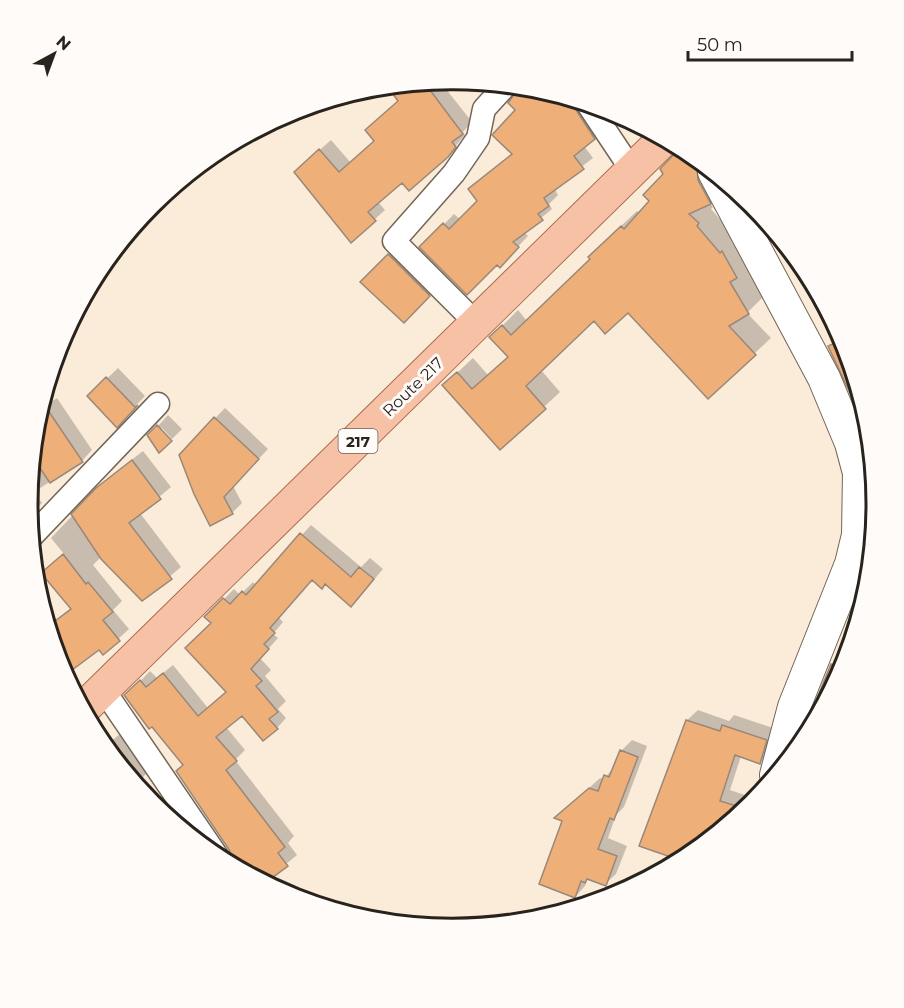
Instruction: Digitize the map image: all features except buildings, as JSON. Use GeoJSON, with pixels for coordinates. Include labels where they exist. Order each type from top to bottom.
{"type":"FeatureCollection","features":[{"type":"Feature","properties":{"kind":"main road","name":"Route 217"},"geometry":{"type":"LineString","coordinates":[[93,699],[659,145]]}},
{"type":"Feature","properties":{"kind":"street"},"geometry":{"type":"LineString","coordinates":[[477,324],[394,241],[454,173],[478,138],[484,109],[499,92]]}},
{"type":"Feature","properties":{"kind":"street"},"geometry":{"type":"LineString","coordinates":[[595,115],[633,172]]}},
{"type":"Feature","properties":{"kind":"street"},"geometry":{"type":"LineString","coordinates":[[724,192],[824,378],[851,443],[859,473],[858,535],[851,564],[794,707],[781,756]]}},
{"type":"Feature","properties":{"kind":"street"},"geometry":{"type":"LineString","coordinates":[[38,530],[158,404]]}},
{"type":"Feature","properties":{"kind":"street"},"geometry":{"type":"LineString","coordinates":[[93,699],[196,830]]}}]}
